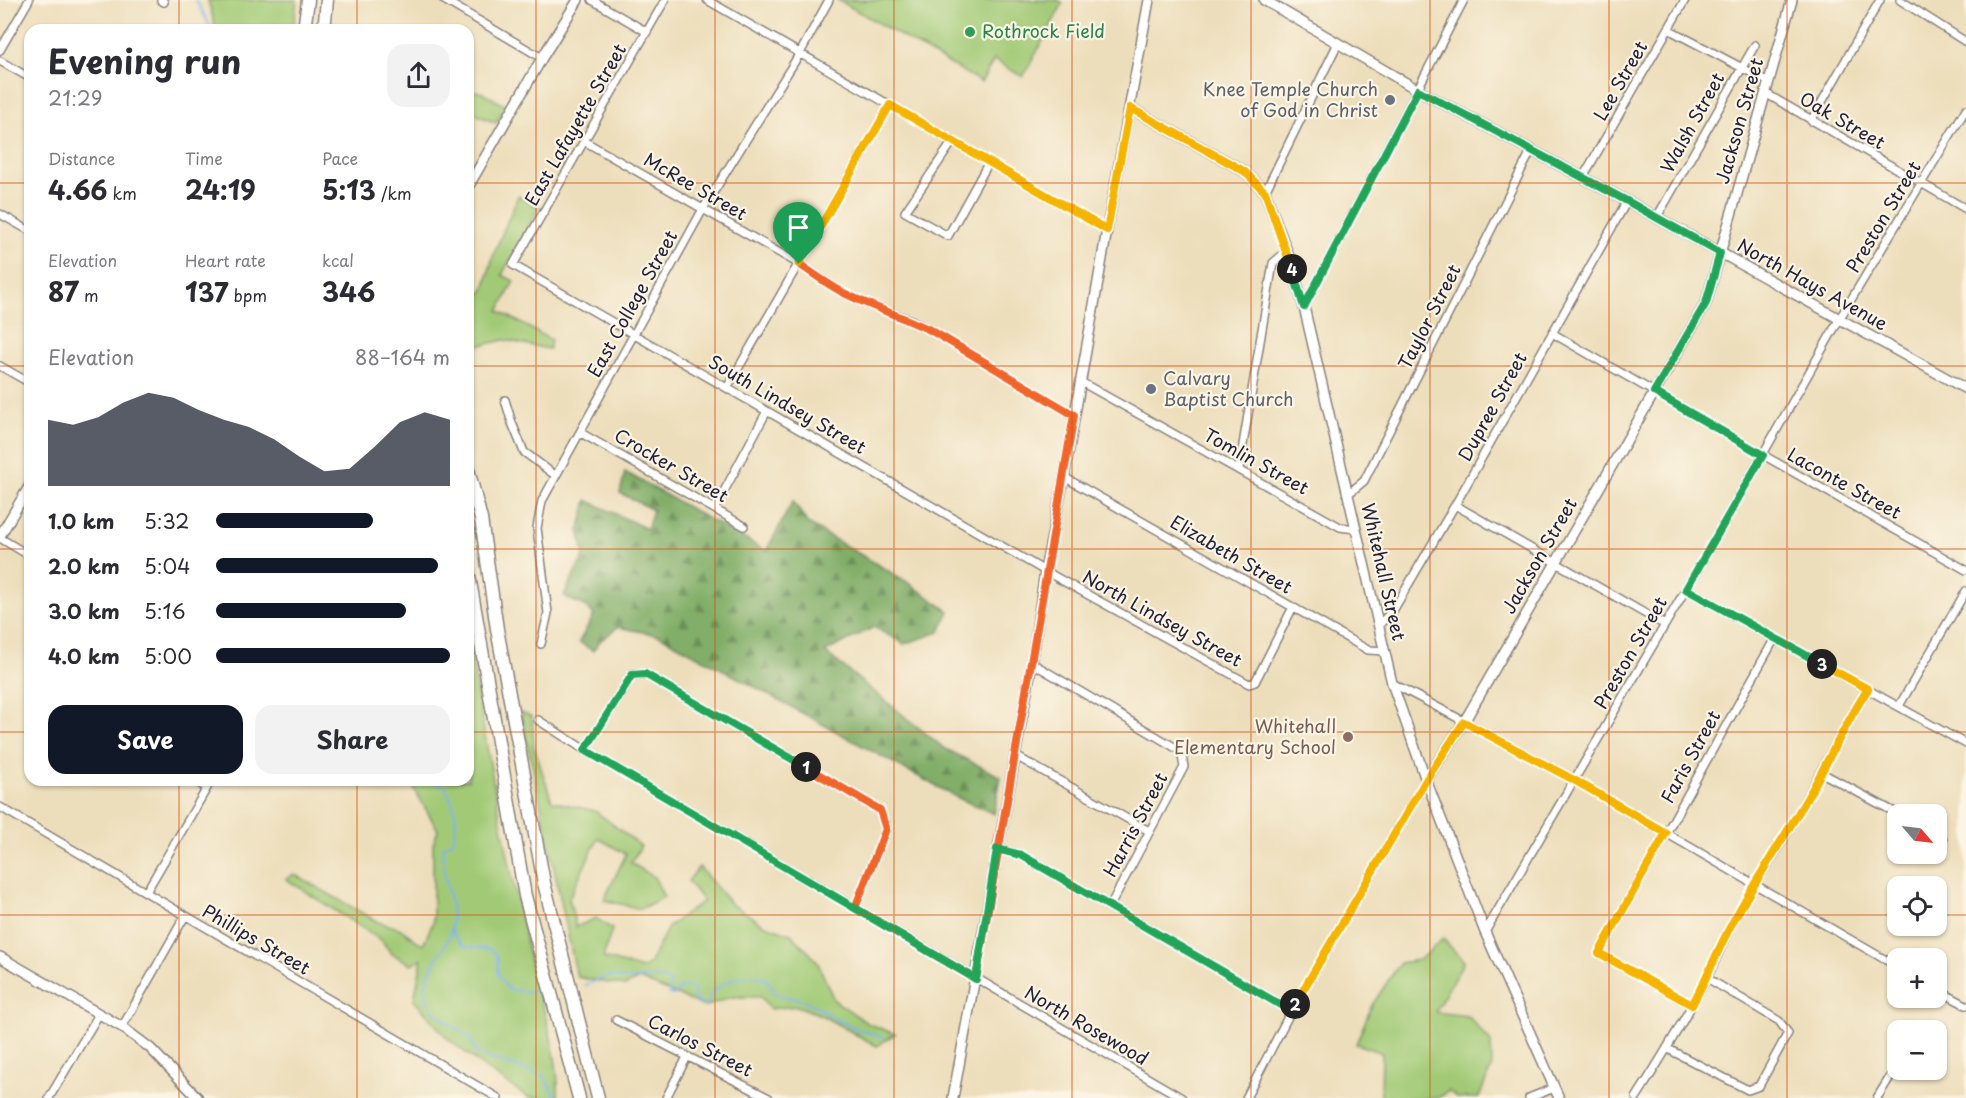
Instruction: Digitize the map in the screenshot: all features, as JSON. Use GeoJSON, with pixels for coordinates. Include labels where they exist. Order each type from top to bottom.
{"type":"FeatureCollection","features":[{"type":"Feature","properties":{"kind":"highway"},"geometry":{"type":"LineString","coordinates":[[305,24],[308,0]]}},
{"type":"Feature","properties":{"kind":"highway"},"geometry":{"type":"LineString","coordinates":[[325,24],[327,0]]}},
{"type":"Feature","properties":{"kind":"highway"},"geometry":{"type":"LineString","coordinates":[[474,492],[481,519],[497,629],[544,883],[598,1098]]}},
{"type":"Feature","properties":{"kind":"highway"},"geometry":{"type":"LineString","coordinates":[[474,604],[525,896],[579,1098]]}},
{"type":"Feature","properties":{"kind":"street"},"geometry":{"type":"LineString","coordinates":[[0,50],[30,0]]}},
{"type":"Feature","properties":{"kind":"street"},"geometry":{"type":"LineString","coordinates":[[444,0],[542,58]]}},
{"type":"Feature","properties":{"kind":"street"},"geometry":{"type":"LineString","coordinates":[[474,177],[578,0]]}},
{"type":"Feature","properties":{"kind":"street"},"geometry":{"type":"LineString","coordinates":[[592,0],[647,32]]}},
{"type":"Feature","properties":{"kind":"street","name":"East Lafayette Street"},"geometry":{"type":"LineString","coordinates":[[513,265],[665,0]]}},
{"type":"Feature","properties":{"kind":"street"},"geometry":{"type":"LineString","coordinates":[[707,0],[1107,230]]}},
{"type":"Feature","properties":{"kind":"street","name":"East College Street"},"geometry":{"type":"LineString","coordinates":[[541,644],[548,613],[537,528],[542,501],[632,334],[703,209],[800,53],[829,0]]}},
{"type":"Feature","properties":{"kind":"street"},"geometry":{"type":"LineString","coordinates":[[953,1098],[1149,0]]}},
{"type":"Feature","properties":{"kind":"street","name":"North Hays Avenue"},"geometry":{"type":"LineString","coordinates":[[1264,0],[1418,90],[1584,177],[1966,389]]}},
{"type":"Feature","properties":{"kind":"street"},"geometry":{"type":"LineString","coordinates":[[1304,307],[1464,0]]}},
{"type":"Feature","properties":{"kind":"street","name":"Lee Street"},"geometry":{"type":"LineString","coordinates":[[1584,177],[1685,0]]}},
{"type":"Feature","properties":{"kind":"street","name":"Jackson Street"},"geometry":{"type":"LineString","coordinates":[[1245,1098],[1291,1011],[1426,780],[1464,722],[1706,303],[1792,0]]}},
{"type":"Feature","properties":{"kind":"street"},"geometry":{"type":"LineString","coordinates":[[1811,121],[1880,0]]}},
{"type":"Feature","properties":{"kind":"street"},"geometry":{"type":"LineString","coordinates":[[1900,0],[1966,42]]}},
{"type":"Feature","properties":{"kind":"street"},"geometry":{"type":"LineString","coordinates":[[1668,29],[1769,82]]}},
{"type":"Feature","properties":{"kind":"street"},"geometry":{"type":"LineString","coordinates":[[1265,192],[1338,43]]}},
{"type":"Feature","properties":{"kind":"street","name":"Walsh Street"},"geometry":{"type":"LineString","coordinates":[[1657,217],[1755,45]]}},
{"type":"Feature","properties":{"kind":"street"},"geometry":{"type":"LineString","coordinates":[[0,61],[24,75]]}},
{"type":"Feature","properties":{"kind":"street","name":"Oak Street"},"geometry":{"type":"LineString","coordinates":[[1765,93],[1966,209]]}},
{"type":"Feature","properties":{"kind":"street"},"geometry":{"type":"LineString","coordinates":[[727,388],[890,105]]}},
{"type":"Feature","properties":{"kind":"street","name":"Whitehall Street"},"geometry":{"type":"LineString","coordinates":[[1130,108],[1244,171],[1265,192],[1287,251],[1304,307],[1348,494],[1354,529],[1392,683],[1426,780],[1485,932],[1559,1098]]}},
{"type":"Feature","properties":{"kind":"street","name":"Preston Street"},"geometry":{"type":"LineString","coordinates":[[1485,932],[1686,589],[1840,318],[1966,109]]}},
{"type":"Feature","properties":{"kind":"street","name":"McRee Street"},"geometry":{"type":"LineString","coordinates":[[584,141],[799,264],[843,293],[875,308],[911,320],[932,331],[1074,415]]}},
{"type":"Feature","properties":{"kind":"street"},"geometry":{"type":"LineString","coordinates":[[953,141],[905,212],[948,236],[989,162]]}},
{"type":"Feature","properties":{"kind":"street","name":"Taylor Street"},"geometry":{"type":"LineString","coordinates":[[1348,494],[1364,480],[1532,149]]}},
{"type":"Feature","properties":{"kind":"street","name":"Dupree Street"},"geometry":{"type":"LineString","coordinates":[[1379,625],[1394,609],[1455,505],[1627,201]]}},
{"type":"Feature","properties":{"kind":"street"},"geometry":{"type":"LineString","coordinates":[[0,214],[24,228]]}},
{"type":"Feature","properties":{"kind":"street"},"geometry":{"type":"LineString","coordinates":[[1239,469],[1273,263],[1287,251]]}},
{"type":"Feature","properties":{"kind":"street","name":"South Lindsey Street"},"geometry":{"type":"LineString","coordinates":[[513,265],[1046,571]]}},
{"type":"Feature","properties":{"kind":"street","name":"Laconte Street"},"geometry":{"type":"LineString","coordinates":[[1552,333],[1966,570]]}},
{"type":"Feature","properties":{"kind":"street"},"geometry":{"type":"LineString","coordinates":[[0,366],[24,380]]}},
{"type":"Feature","properties":{"kind":"street","name":"Tomlin Street"},"geometry":{"type":"LineString","coordinates":[[1081,382],[1340,527],[1354,529]]}},
{"type":"Feature","properties":{"kind":"street"},"geometry":{"type":"LineString","coordinates":[[505,400],[524,452],[556,477]]}},
{"type":"Feature","properties":{"kind":"street"},"geometry":{"type":"LineString","coordinates":[[715,508],[767,411]]}},
{"type":"Feature","properties":{"kind":"street","name":"Crocker Street"},"geometry":{"type":"LineString","coordinates":[[581,432],[744,526]]}},
{"type":"Feature","properties":{"kind":"street","name":"Elizabeth Street"},"geometry":{"type":"LineString","coordinates":[[1064,477],[1368,650],[1385,651]]}},
{"type":"Feature","properties":{"kind":"street"},"geometry":{"type":"LineString","coordinates":[[24,494],[4,522],[0,537],[24,552]]}},
{"type":"Feature","properties":{"kind":"street"},"geometry":{"type":"LineString","coordinates":[[1455,505],[1665,625]]}},
{"type":"Feature","properties":{"kind":"street","name":"North Lindsey Street"},"geometry":{"type":"LineString","coordinates":[[1046,571],[1249,684],[1255,682],[1293,607]]}},
{"type":"Feature","properties":{"kind":"street"},"geometry":{"type":"LineString","coordinates":[[1686,589],[1966,744]]}},
{"type":"Feature","properties":{"kind":"street"},"geometry":{"type":"LineString","coordinates":[[1899,706],[1966,591]]}},
{"type":"Feature","properties":{"kind":"street","name":"Faris Street"},"geometry":{"type":"LineString","coordinates":[[1692,1005],[1599,953],[1775,638]]}},
{"type":"Feature","properties":{"kind":"street","name":"Harris Street"},"geometry":{"type":"LineString","coordinates":[[1032,663],[1181,751],[1184,767],[1110,906]]}},
{"type":"Feature","properties":{"kind":"street"},"geometry":{"type":"LineString","coordinates":[[585,750],[632,675],[645,674],[880,810],[886,829],[855,908]]}},
{"type":"Feature","properties":{"kind":"street"},"geometry":{"type":"LineString","coordinates":[[1392,683],[1574,780],[1887,961]]}},
{"type":"Feature","properties":{"kind":"street"},"geometry":{"type":"LineString","coordinates":[[1636,1098],[1668,1049],[1707,978],[1732,923],[1753,885],[1776,852],[1822,773],[1850,717],[1868,689]]}},
{"type":"Feature","properties":{"kind":"street","name":"North Rosewood"},"geometry":{"type":"LineString","coordinates":[[538,720],[585,750],[1182,1098]]}},
{"type":"Feature","properties":{"kind":"street"},"geometry":{"type":"LineString","coordinates":[[1014,755],[1149,831]]}},
{"type":"Feature","properties":{"kind":"street"},"geometry":{"type":"LineString","coordinates":[[1822,773],[1887,808]]}},
{"type":"Feature","properties":{"kind":"street"},"geometry":{"type":"LineString","coordinates":[[146,892],[207,788],[204,786]]}},
{"type":"Feature","properties":{"kind":"street","name":"Phillips Street"},"geometry":{"type":"LineString","coordinates":[[0,807],[498,1098]]}},
{"type":"Feature","properties":{"kind":"street"},"geometry":{"type":"LineString","coordinates":[[997,849],[1021,855],[1291,1011]]}},
{"type":"Feature","properties":{"kind":"street"},"geometry":{"type":"LineString","coordinates":[[122,1027],[185,916]]}},
{"type":"Feature","properties":{"kind":"street"},"geometry":{"type":"LineString","coordinates":[[0,957],[122,1027],[150,1048],[198,1098]]}},
{"type":"Feature","properties":{"kind":"street"},"geometry":{"type":"LineString","coordinates":[[1668,1049],[1748,1090],[1759,1086],[1788,1033],[1779,1021],[1707,978]]}},
{"type":"Feature","properties":{"kind":"street"},"geometry":{"type":"LineString","coordinates":[[1947,995],[1966,1005]]}},
{"type":"Feature","properties":{"kind":"street"},"geometry":{"type":"LineString","coordinates":[[49,1098],[99,1014]]}},
{"type":"Feature","properties":{"kind":"street","name":"Carlos Street"},"geometry":{"type":"LineString","coordinates":[[616,1020],[769,1098]]}},
{"type":"Feature","properties":{"kind":"street"},"geometry":{"type":"LineString","coordinates":[[666,1098],[687,1057]]}},
{"type":"Feature","properties":{"kind":"street"},"geometry":{"type":"LineString","coordinates":[[1877,1098],[1888,1080]]}},
{"type":"Feature","properties":{"kind":"street"},"geometry":{"type":"LineString","coordinates":[[1529,1098],[1554,1088]]}},
{"type":"Feature","properties":{"kind":"green space"},"geometry":{"type":"Polygon","coordinates":[[[208,0],[297,0],[294,24],[214,24],[208,0]]]}},
{"type":"Feature","properties":{"kind":"green space","name":"Rothrock Field"},"geometry":{"type":"Polygon","coordinates":[[[838,0],[1058,0],[1063,3],[1023,77],[994,60],[981,82],[838,0]]]}},
{"type":"Feature","properties":{"kind":"green space"},"geometry":{"type":"Polygon","coordinates":[[[474,91],[506,106],[496,123],[474,114],[474,91]]]}},
{"type":"Feature","properties":{"kind":"green space"},"geometry":{"type":"Polygon","coordinates":[[[518,196],[539,207],[502,275],[514,281],[499,311],[551,340],[549,349],[504,340],[474,347],[474,298],[484,290],[493,256],[518,196]]]}},
{"type":"Feature","properties":{"kind":"green space"},"geometry":{"type":"Polygon","coordinates":[[[625,472],[766,551],[793,501],[808,524],[904,580],[949,611],[940,632],[904,644],[874,627],[825,652],[944,748],[1001,777],[994,814],[956,797],[661,636],[618,627],[600,641],[593,651],[579,642],[594,615],[585,606],[564,595],[584,555],[579,531],[587,500],[647,529],[653,510],[620,493],[625,472]]]}},
{"type":"Feature","properties":{"kind":"green space"},"geometry":{"type":"Polygon","coordinates":[[[474,672],[511,873],[532,969],[556,1061],[558,1098],[529,1098],[448,1039],[414,1000],[422,959],[411,964],[392,954],[381,940],[286,879],[294,874],[378,922],[399,928],[423,945],[433,922],[433,844],[438,830],[412,786],[474,786],[474,672]]]}},
{"type":"Feature","properties":{"kind":"green space"},"geometry":{"type":"Polygon","coordinates":[[[521,712],[532,717],[534,747],[552,801],[595,811],[641,846],[631,863],[654,877],[664,897],[640,909],[604,900],[626,854],[598,838],[569,898],[576,927],[596,918],[612,929],[603,958],[642,969],[650,963],[668,927],[703,901],[688,881],[699,867],[731,904],[763,924],[791,934],[817,961],[834,1000],[869,1024],[895,1034],[877,1046],[821,1015],[797,1006],[770,1009],[761,997],[730,997],[705,1007],[639,979],[625,986],[577,977],[521,712]]]}},
{"type":"Feature","properties":{"kind":"green space"},"geometry":{"type":"Polygon","coordinates":[[[1443,939],[1464,961],[1435,1012],[1468,1016],[1491,1042],[1492,1065],[1479,1098],[1457,1098],[1449,1091],[1438,1098],[1381,1098],[1382,1053],[1356,1044],[1372,1005],[1400,963],[1419,960],[1443,939]]]}},
{"type":"Feature","properties":{"kind":"waterway"},"geometry":{"type":"LineString","coordinates":[[196,0],[209,24]]}},
{"type":"Feature","properties":{"kind":"waterway"},"geometry":{"type":"LineString","coordinates":[[442,786],[446,788],[456,820],[453,841],[443,847],[452,920],[448,940],[432,967],[424,989],[432,1010],[470,1038],[477,1054],[544,1076],[556,1098]]}},
{"type":"Feature","properties":{"kind":"waterway"},"geometry":{"type":"LineString","coordinates":[[452,930],[461,944],[467,947],[489,949],[496,954],[498,974],[509,990],[536,992]]}},
{"type":"Feature","properties":{"kind":"waterway"},"geometry":{"type":"LineString","coordinates":[[585,985],[609,976],[627,979],[661,978],[670,982],[669,994],[674,995],[681,988],[690,986],[694,989],[695,1001],[706,1005],[713,992],[727,982],[744,976],[760,977],[773,987],[771,991],[775,993],[807,1002],[840,1021],[885,1038]]}},
{"type":"Feature","properties":{"kind":"place","name":"Rothrock Field"},"geometry":{"type":"Point","coordinates":[970,32]}},
{"type":"Feature","properties":{"kind":"place","name":"Knee Temple Church of God in Christ"},"geometry":{"type":"Point","coordinates":[1390,100]}},
{"type":"Feature","properties":{"kind":"place","name":"Calvary Baptist Church"},"geometry":{"type":"Point","coordinates":[1151,389]}},
{"type":"Feature","properties":{"kind":"place","name":"Whitehall Elementary School"},"geometry":{"type":"Point","coordinates":[1348,737]}},
{"type":"Feature","properties":{"kind":"route"},"geometry":{"type":"LineString","coordinates":[[799,264],[843,293],[875,308],[911,320],[932,331],[1074,415],[1032,663],[997,849],[976,979],[855,908],[886,829],[880,810],[645,674],[632,675],[585,750],[976,979],[986,914],[997,849],[1021,855],[1291,1011],[1426,780],[1464,722],[1574,780],[1666,833],[1599,953],[1692,1005],[1753,885],[1776,852],[1822,773],[1850,717],[1868,689],[1686,589],[1763,455],[1654,392],[1706,303],[1720,253],[1532,149],[1418,90],[1304,307],[1287,251],[1265,192],[1244,171],[1130,108],[1107,230],[890,105],[799,264]]}}]}
